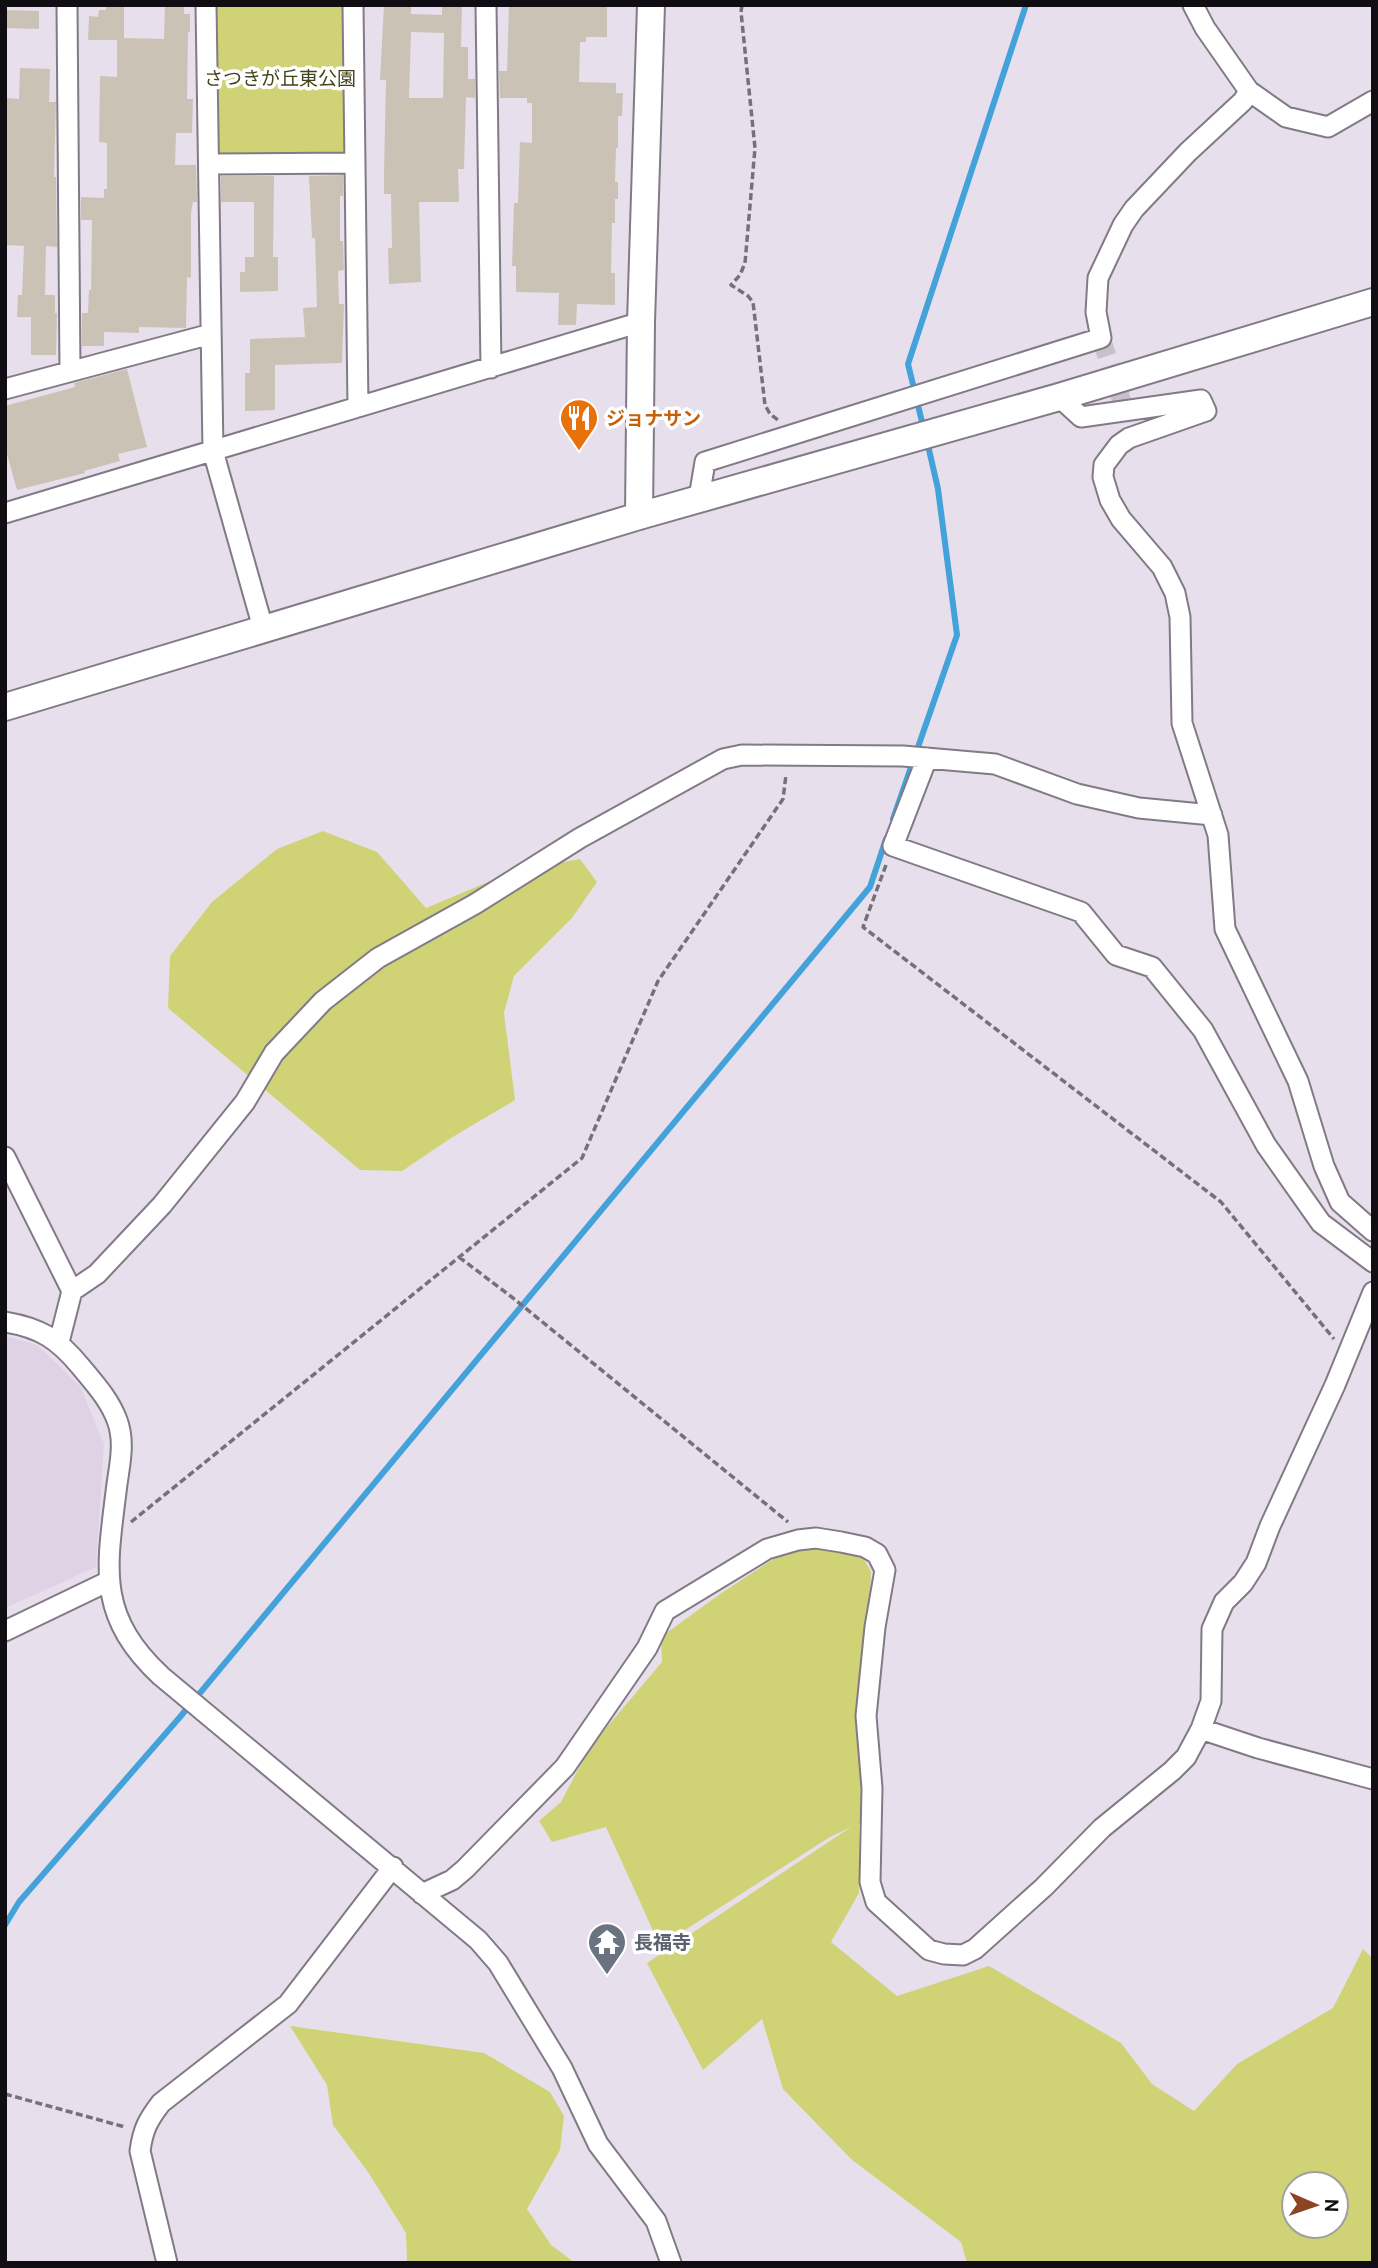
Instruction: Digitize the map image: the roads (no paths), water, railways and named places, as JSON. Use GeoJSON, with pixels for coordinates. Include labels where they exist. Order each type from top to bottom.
{"type":"FeatureCollection","features":[{"type":"Feature","properties":{"kind":"street"},"geometry":{"type":"LineString","coordinates":[[67,5],[69,371]]}},
{"type":"Feature","properties":{"kind":"street"},"geometry":{"type":"LineString","coordinates":[[206,5],[213,451],[262,628]]}},
{"type":"Feature","properties":{"kind":"street"},"geometry":{"type":"LineString","coordinates":[[352,5],[358,407]]}},
{"type":"Feature","properties":{"kind":"street"},"geometry":{"type":"LineString","coordinates":[[486,5],[491,368]]}},
{"type":"Feature","properties":{"kind":"street"},"geometry":{"type":"LineString","coordinates":[[639,516],[651,5]]}},
{"type":"Feature","properties":{"kind":"street"},"geometry":{"type":"LineString","coordinates":[[1193,5],[1205,28],[1249,91],[1286,117],[1328,128],[1373,101]]}},
{"type":"Feature","properties":{"kind":"street"},"geometry":{"type":"LineString","coordinates":[[699,498],[705,462],[1101,338],[1096,312],[1098,278],[1123,225],[1134,209],[1243,101],[1249,91]]}},
{"type":"Feature","properties":{"kind":"street"},"geometry":{"type":"LineString","coordinates":[[209,164],[355,163]]}},
{"type":"Feature","properties":{"kind":"street"},"geometry":{"type":"LineString","coordinates":[[5,707],[699,498],[1059,397],[1373,302]]}},
{"type":"Feature","properties":{"kind":"street"},"geometry":{"type":"LineString","coordinates":[[5,513],[642,322]]}},
{"type":"Feature","properties":{"kind":"street"},"geometry":{"type":"LineString","coordinates":[[5,389],[211,334]]}},
{"type":"Feature","properties":{"kind":"street"},"geometry":{"type":"LineString","coordinates":[[1059,397],[1081,417],[1201,400],[1206,411],[1129,438],[1119,445],[1104,465],[1103,477],[1110,500],[1121,519],[1162,567],[1175,593],[1180,617],[1182,723],[1219,835],[1225,929],[1298,1081],[1324,1166],[1340,1202],[1373,1231]]}},
{"type":"Feature","properties":{"kind":"street"},"geometry":{"type":"LineString","coordinates":[[1127,417],[1129,438]]}},
{"type":"Feature","properties":{"kind":"street"},"geometry":{"type":"LineString","coordinates":[[72,1290],[97,1274],[162,1205],[245,1102],[274,1053],[323,1001],[378,958],[475,904],[580,838],[723,759],[742,755],[903,756],[995,764],[1077,794],[1139,808],[1212,815]]}},
{"type":"Feature","properties":{"kind":"street"},"geometry":{"type":"LineString","coordinates":[[927,758],[893,846],[1081,912],[1116,955],[1152,967],[1203,1030],[1266,1145],[1321,1223],[1373,1262]]}},
{"type":"Feature","properties":{"kind":"street"},"geometry":{"type":"LineString","coordinates":[[5,1157],[72,1290],[59,1342]]}},
{"type":"Feature","properties":{"kind":"street"},"geometry":{"type":"LineString","coordinates":[[422,1894],[452,1880],[565,1767],[647,1648],[665,1611],[766,1549],[809,1539],[841,1542],[865,1547],[877,1554],[885,1570],[875,1627],[866,1716],[872,1788],[870,1882],[876,1902],[929,1950],[963,1955],[975,1949],[1102,1828],[1186,1757],[1201,1729],[1211,1701],[1212,1629],[1224,1602],[1243,1583],[1256,1563],[1373,1293]]}},
{"type":"Feature","properties":{"kind":"street"},"geometry":{"type":"LineString","coordinates":[[5,1322],[42,1332],[59,1342],[106,1397],[118,1422],[122,1447],[110,1539],[109,1581],[116,1617],[127,1638],[142,1658],[478,1940],[498,1964],[562,2068],[598,2144],[656,2221],[671,2263]]}},
{"type":"Feature","properties":{"kind":"street"},"geometry":{"type":"LineString","coordinates":[[5,1631],[109,1581]]}},
{"type":"Feature","properties":{"kind":"street"},"geometry":{"type":"LineString","coordinates":[[1201,1729],[1258,1748],[1373,1779]]}},
{"type":"Feature","properties":{"kind":"street"},"geometry":{"type":"LineString","coordinates":[[167,2263],[140,2151],[142,2132],[161,2103],[288,2004],[393,1867]]}},
{"type":"Feature","properties":{"kind":"waterway"},"geometry":{"type":"LineString","coordinates":[[924,430],[908,364],[1026,5]]}},
{"type":"Feature","properties":{"kind":"waterway"},"geometry":{"type":"LineString","coordinates":[[893,819],[957,635],[938,489],[927,441]]}},
{"type":"Feature","properties":{"kind":"waterway"},"geometry":{"type":"LineString","coordinates":[[5,1925],[19,1902],[180,1717],[870,887],[886,839]]}},
{"type":"Feature","properties":{"kind":"tunnel"},"geometry":{"type":"LineString","coordinates":[[1101,338],[1127,417]]}},
{"type":"Feature","properties":{"kind":"place","name":"ジョナサン"},"geometry":{"type":"Point","coordinates":[579,452]}},
{"type":"Feature","properties":{"kind":"place","name":"長福寺"},"geometry":{"type":"Point","coordinates":[607,1976]}},
{"type":"Feature","properties":{"kind":"park label","name":"さつきが丘東公園"},"geometry":{"type":"Point","coordinates":[280,78]}}]}
